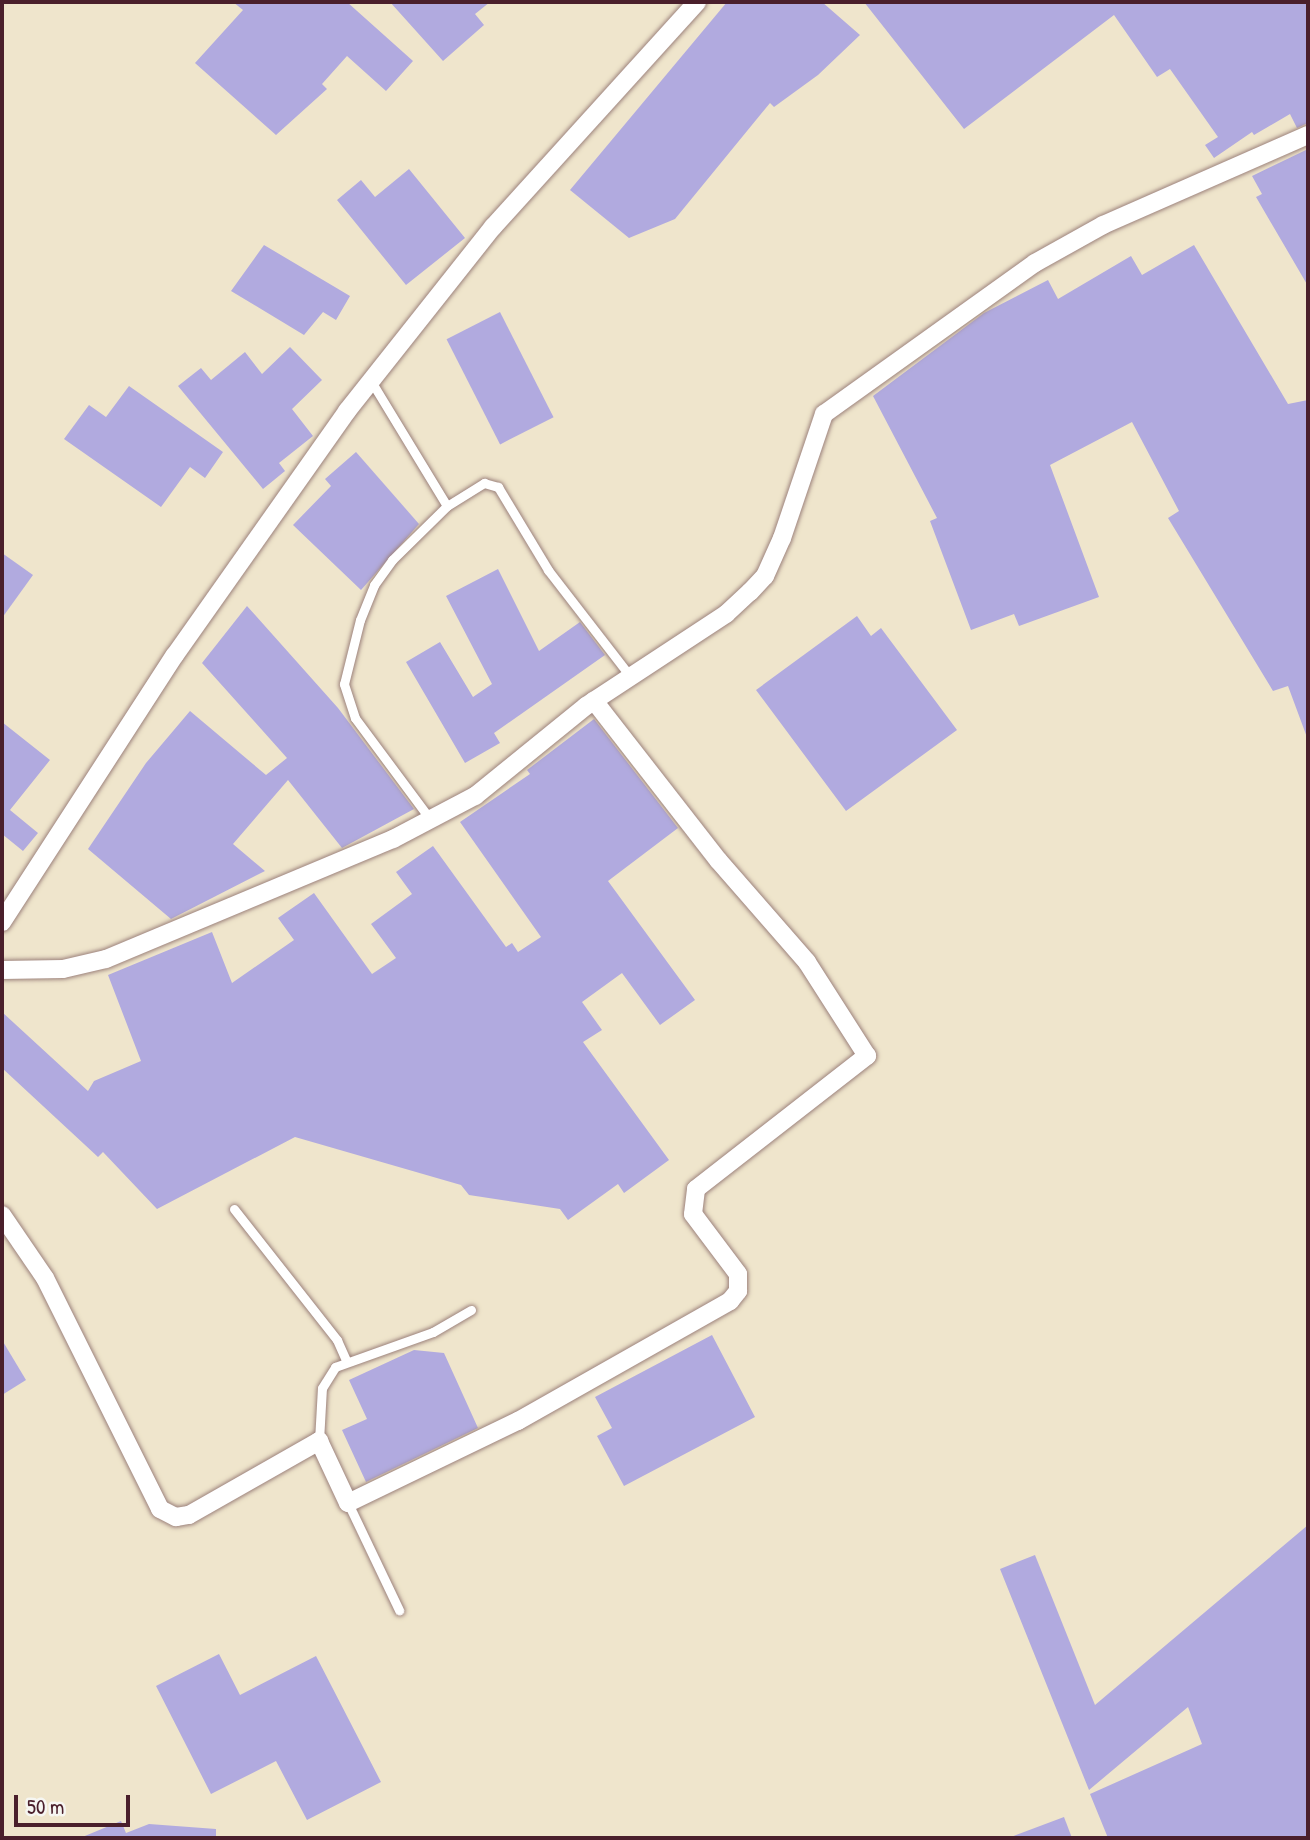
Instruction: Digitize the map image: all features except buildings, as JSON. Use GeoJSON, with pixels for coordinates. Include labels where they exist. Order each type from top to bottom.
{"type":"FeatureCollection","features":[{"type":"Feature","properties":{"kind":"street"},"geometry":{"type":"LineString","coordinates":[[2,922],[175,655],[372,381],[493,227],[697,2]]}},
{"type":"Feature","properties":{"kind":"street"},"geometry":{"type":"LineString","coordinates":[[2,970],[63,969],[106,959],[220,914],[475,796],[594,701],[726,614],[765,576],[824,414],[1035,263],[1103,225],[1308,135]]}},
{"type":"Feature","properties":{"kind":"street"},"geometry":{"type":"LineString","coordinates":[[2,1215],[36,1260],[165,1513],[189,1515],[318,1441],[348,1503],[519,1421],[730,1301],[738,1291],[738,1274],[693,1214],[696,1189],[867,1056],[807,962],[718,860],[594,701]]}},
{"type":"Feature","properties":{"kind":"lane"},"geometry":{"type":"LineString","coordinates":[[372,381],[447,506]]}},
{"type":"Feature","properties":{"kind":"lane"},"geometry":{"type":"LineString","coordinates":[[430,819],[355,718],[344,684],[360,620],[374,585],[392,560],[447,506],[484,483],[498,487],[548,570],[630,676]]}},
{"type":"Feature","properties":{"kind":"lane"},"geometry":{"type":"LineString","coordinates":[[234,1209],[337,1340],[347,1362]]}},
{"type":"Feature","properties":{"kind":"lane"},"geometry":{"type":"LineString","coordinates":[[318,1441],[322,1388],[335,1367],[433,1332],[471,1310]]}},
{"type":"Feature","properties":{"kind":"lane"},"geometry":{"type":"LineString","coordinates":[[348,1503],[399,1610]]}}]}
